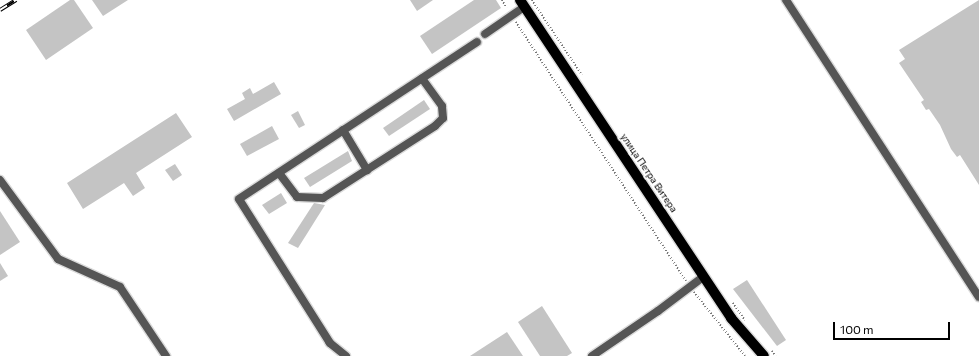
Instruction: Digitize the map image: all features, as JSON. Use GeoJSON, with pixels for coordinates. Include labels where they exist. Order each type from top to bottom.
{"type":"FeatureCollection","features":[{"type":"Feature","properties":{"kind":"main road","name":"улица Петра Витера"},"geometry":{"type":"LineString","coordinates":[[522,4],[731,318],[767,353]]}},
{"type":"Feature","properties":{"kind":"lane"},"geometry":{"type":"LineString","coordinates":[[786,0],[979,297]]}},
{"type":"Feature","properties":{"kind":"lane"},"geometry":{"type":"LineString","coordinates":[[485,34],[512,16],[522,4]]}},
{"type":"Feature","properties":{"kind":"lane"},"geometry":{"type":"LineString","coordinates":[[346,356],[330,343],[239,199],[477,42]]}},
{"type":"Feature","properties":{"kind":"lane"},"geometry":{"type":"LineString","coordinates":[[279,173],[298,197],[323,198],[435,126],[443,118],[442,106],[422,78]]}},
{"type":"Feature","properties":{"kind":"lane"},"geometry":{"type":"LineString","coordinates":[[343,130],[367,170]]}},
{"type":"Feature","properties":{"kind":"lane"},"geometry":{"type":"LineString","coordinates":[[0,180],[58,260],[120,287],[166,356]]}},
{"type":"Feature","properties":{"kind":"lane"},"geometry":{"type":"LineString","coordinates":[[592,356],[703,277]]}},
{"type":"Feature","properties":{"kind":"path"},"geometry":{"type":"LineString","coordinates":[[502,0],[690,287],[745,356]]}},
{"type":"Feature","properties":{"kind":"path"},"geometry":{"type":"LineString","coordinates":[[532,0],[584,79]]}},
{"type":"Feature","properties":{"kind":"path"},"geometry":{"type":"LineString","coordinates":[[730,300],[747,322]]}},
{"type":"Feature","properties":{"kind":"path"},"geometry":{"type":"LineString","coordinates":[[767,353],[776,356]]}},
{"type":"Feature","properties":{"kind":"building"},"geometry":{"type":"Polygon","coordinates":[[[70,0],[74,0],[93,28],[46,60],[26,30],[70,0]]]}},
{"type":"Feature","properties":{"kind":"building"},"geometry":{"type":"Polygon","coordinates":[[[92,0],[128,0],[103,16],[92,0]]]}},
{"type":"Feature","properties":{"kind":"building"},"geometry":{"type":"Polygon","coordinates":[[[410,0],[433,0],[417,11],[410,0]]]}},
{"type":"Feature","properties":{"kind":"building"},"geometry":{"type":"Polygon","coordinates":[[[474,0],[496,0],[501,8],[432,54],[420,36],[474,0]]]}},
{"type":"Feature","properties":{"kind":"building"},"geometry":{"type":"Polygon","coordinates":[[[979,0],[979,185],[960,155],[957,157],[951,149],[940,125],[929,109],[926,110],[921,102],[924,100],[899,63],[905,59],[899,50],[979,0]]]}},
{"type":"Feature","properties":{"kind":"building"},"geometry":{"type":"Polygon","coordinates":[[[274,82],[281,94],[234,121],[227,109],[245,99],[242,93],[250,88],[253,94],[274,82]]]}},
{"type":"Feature","properties":{"kind":"building"},"geometry":{"type":"Polygon","coordinates":[[[424,100],[430,109],[389,136],[383,128],[424,100]]]}},
{"type":"Feature","properties":{"kind":"building"},"geometry":{"type":"Polygon","coordinates":[[[298,111],[305,125],[299,128],[291,115],[298,111]]]}},
{"type":"Feature","properties":{"kind":"building"},"geometry":{"type":"Polygon","coordinates":[[[176,113],[192,137],[136,173],[145,188],[133,196],[124,183],[83,209],[67,183],[176,113]]]}},
{"type":"Feature","properties":{"kind":"building"},"geometry":{"type":"Polygon","coordinates":[[[272,126],[279,139],[247,156],[240,144],[272,126]]]}},
{"type":"Feature","properties":{"kind":"building"},"geometry":{"type":"Polygon","coordinates":[[[348,151],[352,161],[310,187],[304,178],[348,151]]]}},
{"type":"Feature","properties":{"kind":"building"},"geometry":{"type":"Polygon","coordinates":[[[175,164],[182,175],[173,181],[165,170],[175,164]]]}},
{"type":"Feature","properties":{"kind":"building"},"geometry":{"type":"Polygon","coordinates":[[[281,193],[287,203],[269,214],[262,205],[281,193]]]}},
{"type":"Feature","properties":{"kind":"building"},"geometry":{"type":"Polygon","coordinates":[[[314,203],[325,205],[298,248],[288,243],[314,203]]]}},
{"type":"Feature","properties":{"kind":"building"},"geometry":{"type":"Polygon","coordinates":[[[0,211],[20,242],[0,255],[0,211]]]}},
{"type":"Feature","properties":{"kind":"building"},"geometry":{"type":"Polygon","coordinates":[[[0,263],[8,276],[0,281],[0,263]]]}},
{"type":"Feature","properties":{"kind":"building"},"geometry":{"type":"Polygon","coordinates":[[[747,280],[786,340],[777,346],[733,289],[747,280]]]}},
{"type":"Feature","properties":{"kind":"building"},"geometry":{"type":"Polygon","coordinates":[[[542,306],[572,353],[567,356],[540,356],[518,322],[542,306]]]}},
{"type":"Feature","properties":{"kind":"building"},"geometry":{"type":"Polygon","coordinates":[[[507,332],[523,356],[470,356],[507,332]]]}},
{"type":"Feature","properties":{"kind":"railway"},"geometry":{"type":"LineString","coordinates":[[0,10],[16,0]]}}]}
